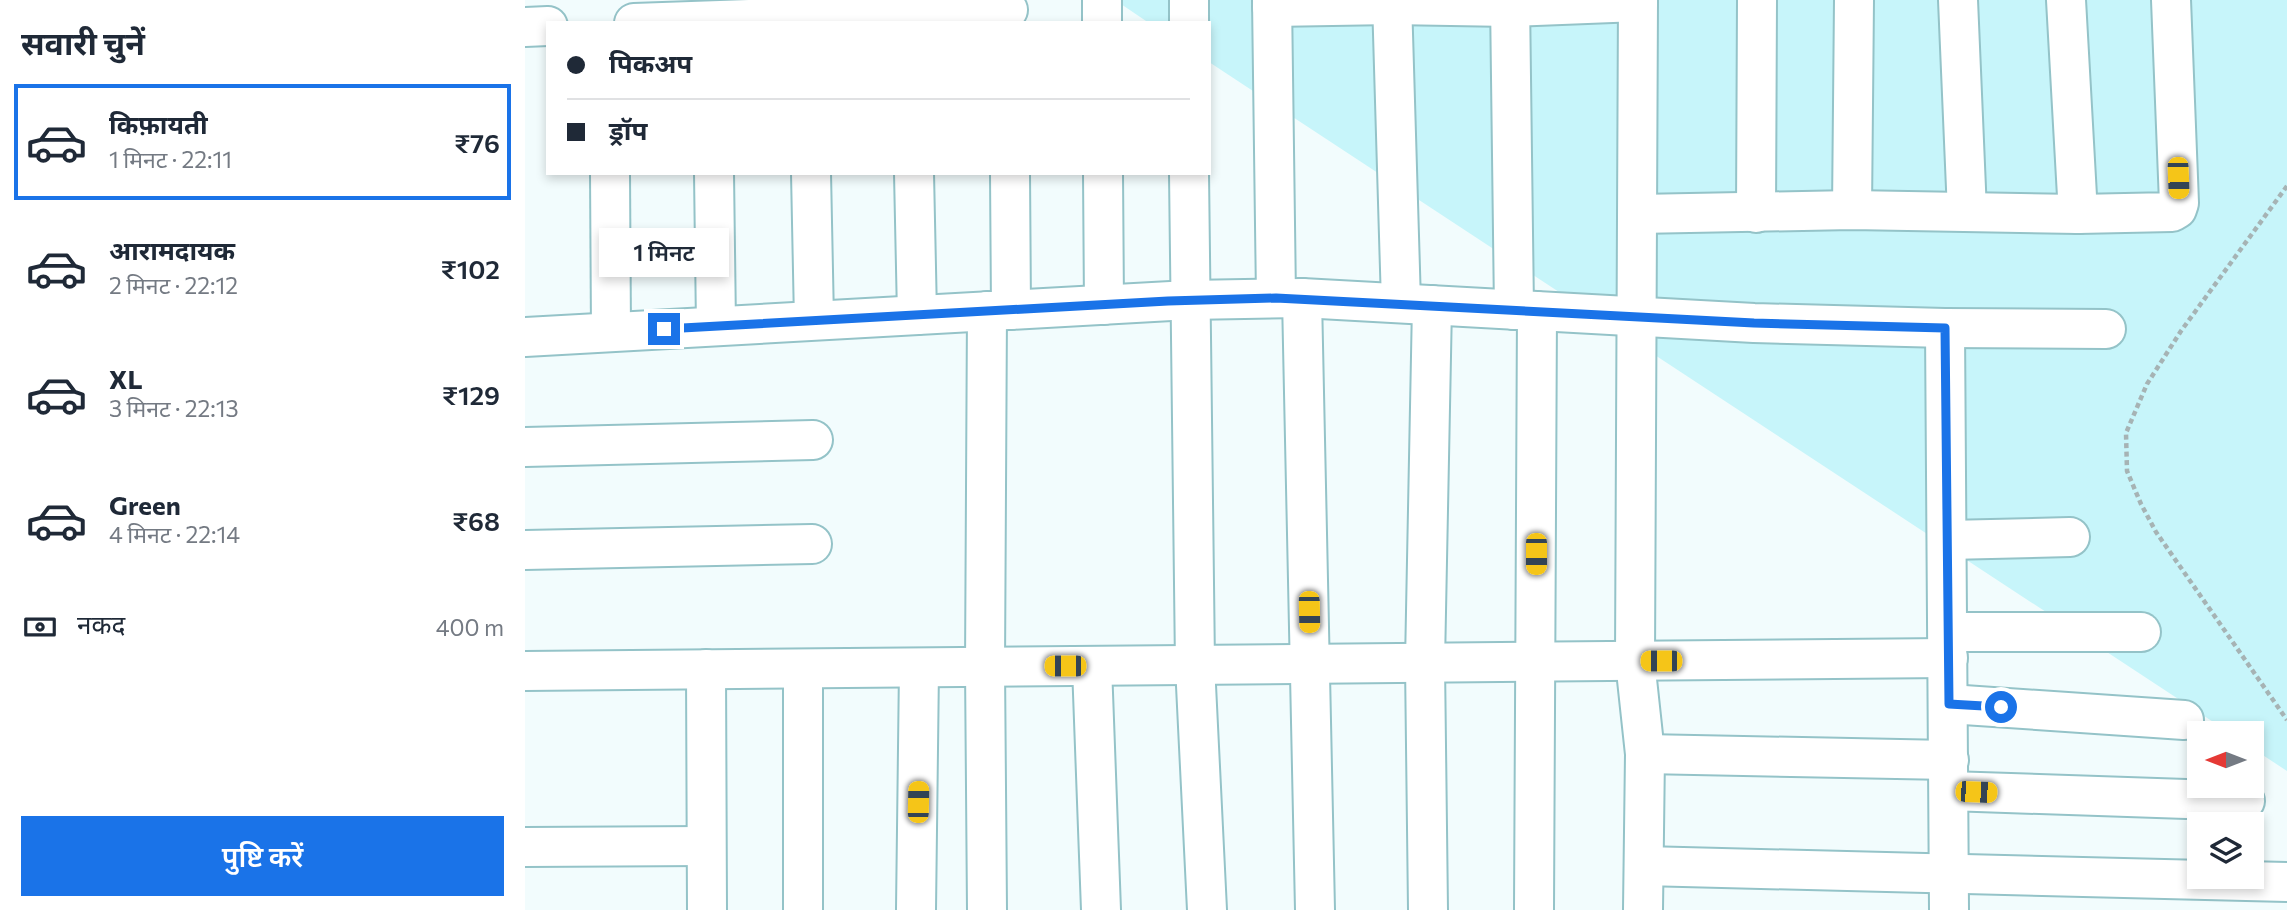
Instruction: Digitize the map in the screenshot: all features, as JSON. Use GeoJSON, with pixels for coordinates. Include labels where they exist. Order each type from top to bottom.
{"type":"FeatureCollection","features":[{"type":"Feature","properties":{"kind":"street"},"geometry":{"type":"LineString","coordinates":[[1102,0],[1103,21]]}},
{"type":"Feature","properties":{"kind":"street"},"geometry":{"type":"LineString","coordinates":[[1189,0],[1189,21]]}},
{"type":"Feature","properties":{"kind":"street"},"geometry":{"type":"LineString","coordinates":[[1756,213],[1757,0]]}},
{"type":"Feature","properties":{"kind":"street"},"geometry":{"type":"LineString","coordinates":[[1852,210],[1854,0]]}},
{"type":"Feature","properties":{"kind":"street"},"geometry":{"type":"LineString","coordinates":[[1958,0],[1967,212]]}},
{"type":"Feature","properties":{"kind":"street"},"geometry":{"type":"LineString","coordinates":[[2066,0],[2078,214]]}},
{"type":"Feature","properties":{"kind":"street"},"geometry":{"type":"LineString","coordinates":[[1638,214],[1852,210],[2166,214],[2177,209],[2179,203],[2171,0]]}},
{"type":"Feature","properties":{"kind":"street"},"geometry":{"type":"LineString","coordinates":[[1315,910],[1310,664],[1272,4],[1638,1],[1635,661],[1645,754],[1643,910]]}},
{"type":"Feature","properties":{"kind":"street"},"geometry":{"type":"LineString","coordinates":[[1392,3],[1416,304],[1428,910]]}},
{"type":"Feature","properties":{"kind":"street"},"geometry":{"type":"LineString","coordinates":[[1510,4],[1526,310],[1536,662],[1534,910]]}},
{"type":"Feature","properties":{"kind":"street"},"geometry":{"type":"LineString","coordinates":[[712,21],[796,14],[1008,11]]}},
{"type":"Feature","properties":{"kind":"street"},"geometry":{"type":"LineString","coordinates":[[525,26],[546,26]]}},
{"type":"Feature","properties":{"kind":"street"},"geometry":{"type":"LineString","coordinates":[[610,175],[611,332]]}},
{"type":"Feature","properties":{"kind":"street"},"geometry":{"type":"LineString","coordinates":[[714,175],[716,326]]}},
{"type":"Feature","properties":{"kind":"street"},"geometry":{"type":"LineString","coordinates":[[811,175],[814,320]]}},
{"type":"Feature","properties":{"kind":"street"},"geometry":{"type":"LineString","coordinates":[[914,175],[917,315]]}},
{"type":"Feature","properties":{"kind":"street"},"geometry":{"type":"LineString","coordinates":[[987,910],[985,666],[999,310],[1010,175]]}},
{"type":"Feature","properties":{"kind":"street"},"geometry":{"type":"LineString","coordinates":[[1103,175],[1104,305]]}},
{"type":"Feature","properties":{"kind":"street"},"geometry":{"type":"LineString","coordinates":[[1189,175],[1195,665],[1207,910]]}},
{"type":"Feature","properties":{"kind":"street"},"geometry":{"type":"LineString","coordinates":[[525,337],[1189,300],[1289,298],[1754,323],[2106,329]]}},
{"type":"Feature","properties":{"kind":"street"},"geometry":{"type":"LineString","coordinates":[[1945,328],[1949,892]]}},
{"type":"Feature","properties":{"kind":"street"},"geometry":{"type":"LineString","coordinates":[[525,447],[813,440]]}},
{"type":"Feature","properties":{"kind":"street"},"geometry":{"type":"LineString","coordinates":[[1948,540],[2070,537]]}},
{"type":"Feature","properties":{"kind":"street"},"geometry":{"type":"LineString","coordinates":[[525,550],[813,544]]}},
{"type":"Feature","properties":{"kind":"street"},"geometry":{"type":"LineString","coordinates":[[525,671],[1635,661],[2141,632]]}},
{"type":"Feature","properties":{"kind":"street"},"geometry":{"type":"LineString","coordinates":[[1092,666],[1101,910]]}},
{"type":"Feature","properties":{"kind":"street"},"geometry":{"type":"LineString","coordinates":[[803,668],[803,910]]}},
{"type":"Feature","properties":{"kind":"street"},"geometry":{"type":"LineString","coordinates":[[916,910],[919,668]]}},
{"type":"Feature","properties":{"kind":"street"},"geometry":{"type":"LineString","coordinates":[[706,669],[707,910]]}},
{"type":"Feature","properties":{"kind":"street"},"geometry":{"type":"LineString","coordinates":[[1949,704],[2184,720]]}},
{"type":"Feature","properties":{"kind":"street"},"geometry":{"type":"LineString","coordinates":[[1645,754],[1949,775],[2245,801]]}},
{"type":"Feature","properties":{"kind":"street"},"geometry":{"type":"LineString","coordinates":[[525,847],[706,846]]}},
{"type":"Feature","properties":{"kind":"street"},"geometry":{"type":"LineString","coordinates":[[1644,866],[1949,892],[2287,882]]}},
{"type":"Feature","properties":{"kind":"path"},"geometry":{"type":"LineString","coordinates":[[2287,186],[2181,331],[2147,384],[2126,433],[2127,471],[2151,523],[2287,720]]}},
{"type":"Feature","properties":{"kind":"shaded area"},"geometry":{"type":"Polygon","coordinates":[[[1115,0],[2287,0],[2287,771],[2265,757],[2265,721],[2212,721],[1211,63],[1211,21],[1146,21],[1115,0]]]}},
{"type":"Feature","properties":{"kind":"route"},"geometry":{"type":"LineString","coordinates":[[664,329],[1168,301],[1276,298],[1754,323],[1945,328],[1949,704],[2001,707]]}}]}
